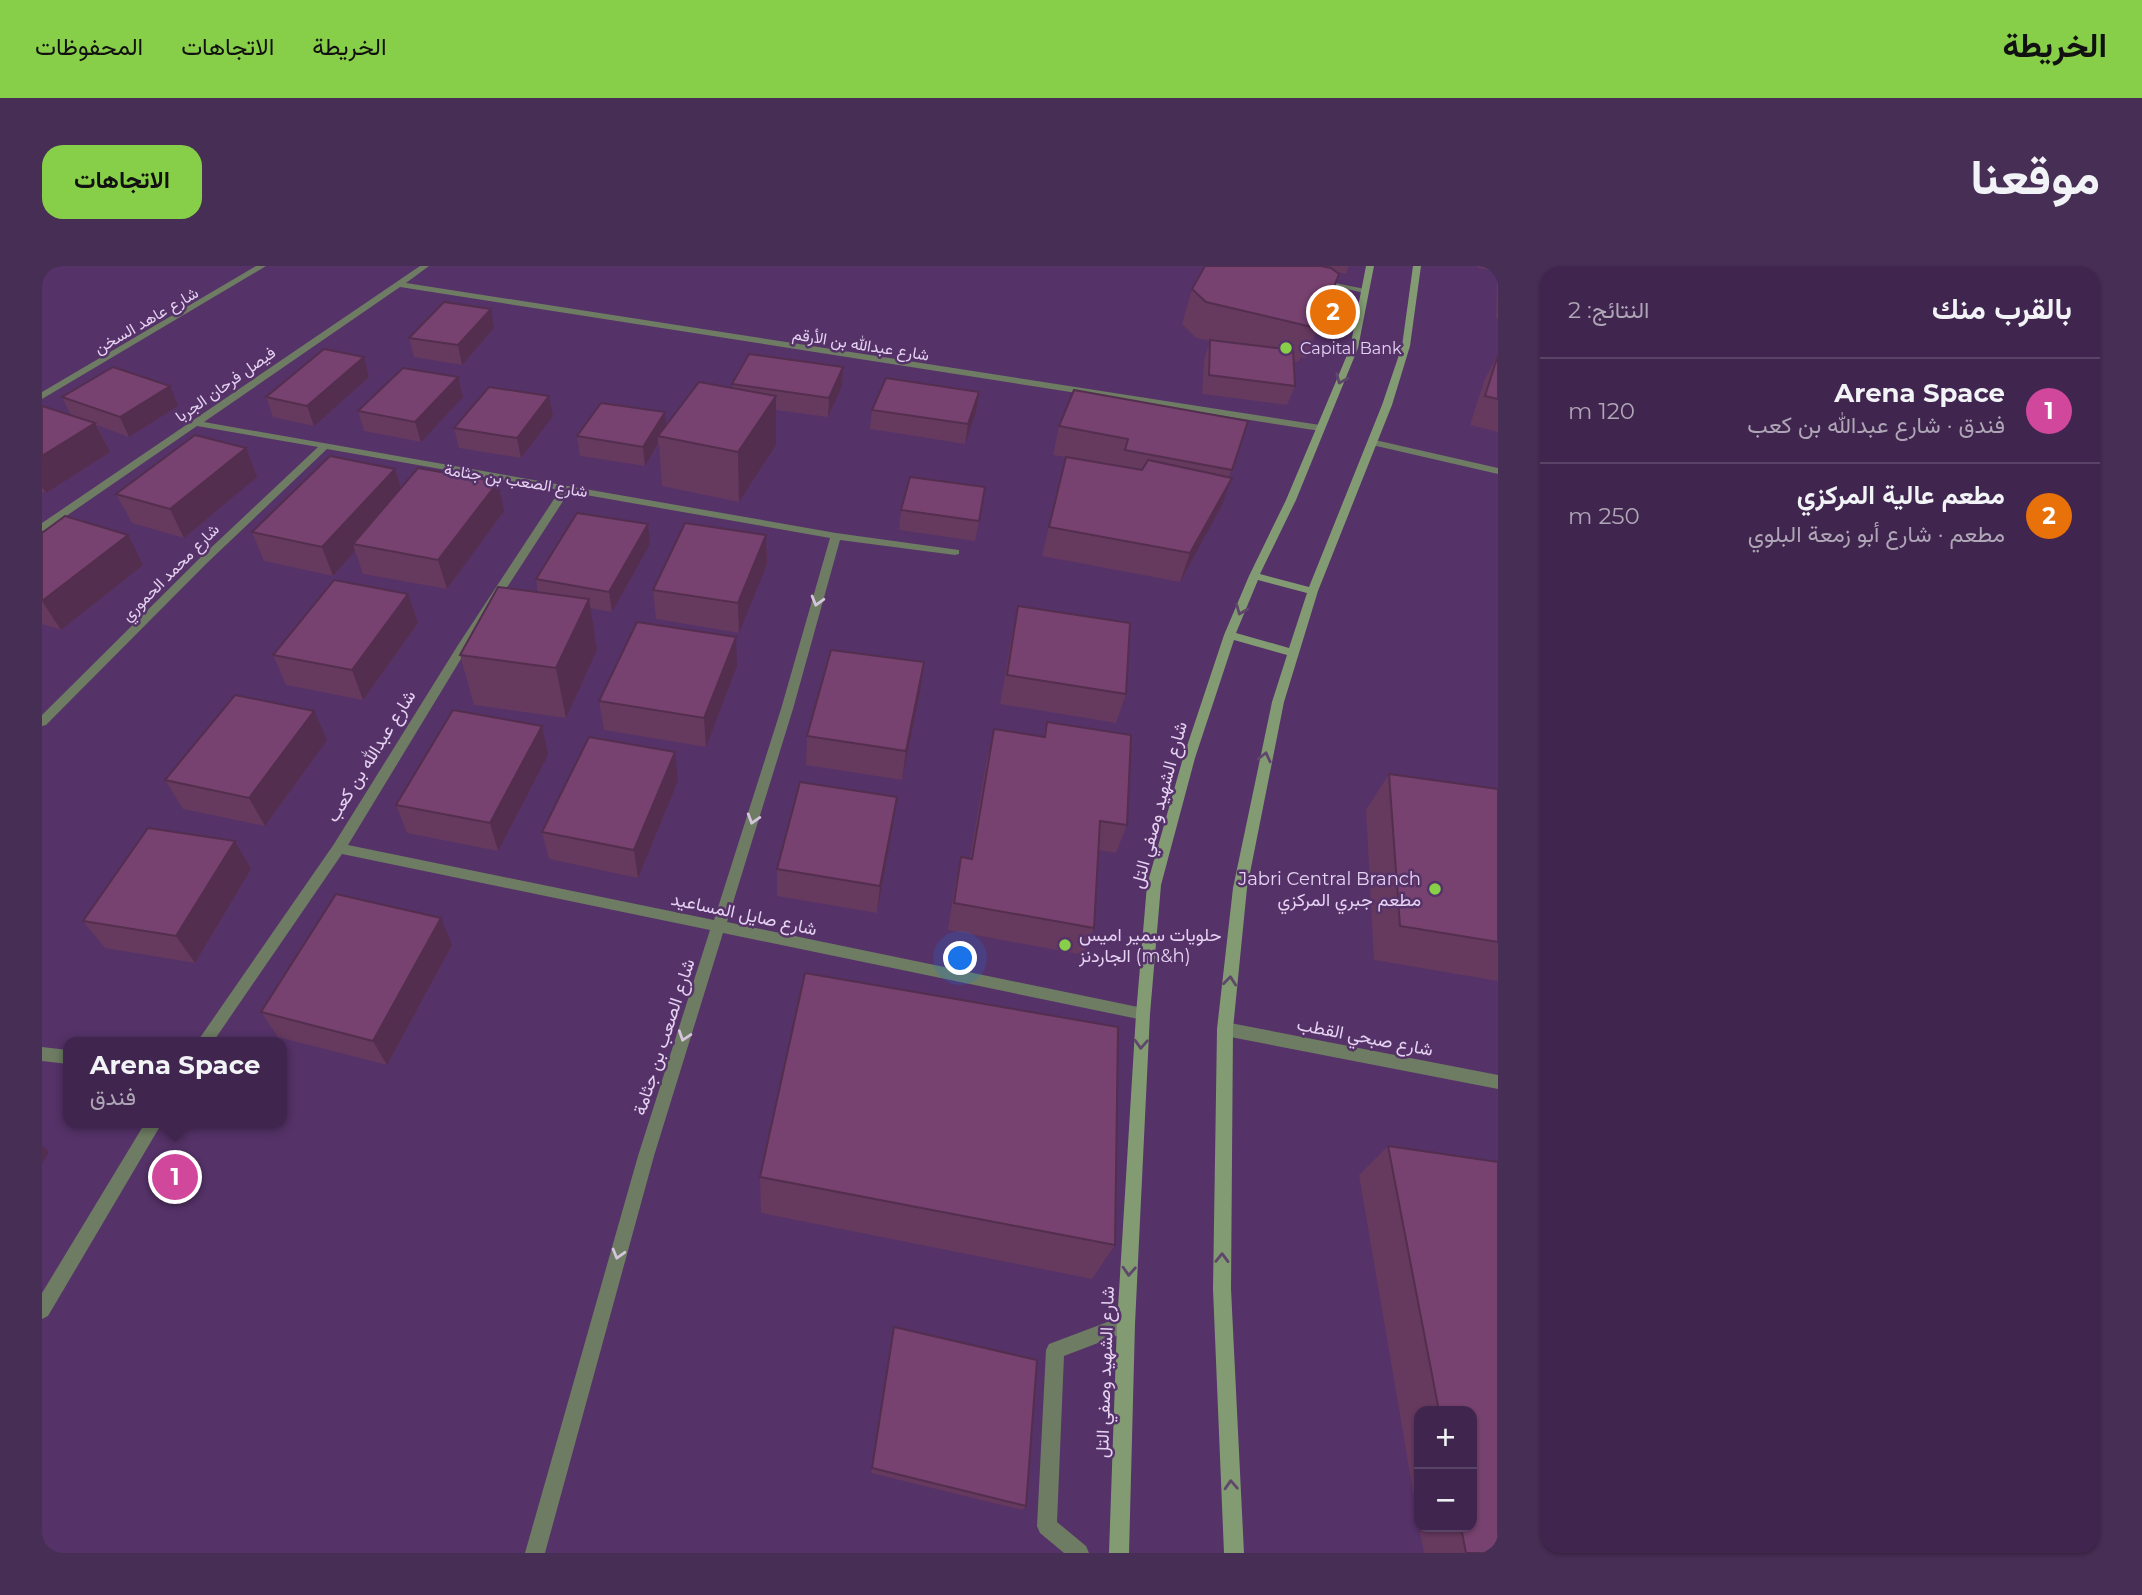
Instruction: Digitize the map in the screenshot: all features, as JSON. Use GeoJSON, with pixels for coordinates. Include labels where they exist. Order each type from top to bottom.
{"type":"FeatureCollection","features":[{"type":"Feature","properties":{"kind":"main road","name":"شارع الشهيد وصفي التل"},"geometry":{"type":"LineString","coordinates":[[1119,1553],[1126,1324],[1143,1014],[1154,885],[1189,758],[1230,635],[1254,576],[1291,500],[1354,348],[1370,266]]}},
{"type":"Feature","properties":{"kind":"main road"},"geometry":{"type":"LineString","coordinates":[[1234,1553],[1222,1289],[1225,1029],[1240,888],[1257,794],[1293,653],[1313,591],[1375,443],[1406,346],[1418,266]]}},
{"type":"Feature","properties":{"kind":"main road"},"geometry":{"type":"LineString","coordinates":[[1254,576],[1313,591]]}},
{"type":"Feature","properties":{"kind":"main road"},"geometry":{"type":"LineString","coordinates":[[1230,635],[1293,653]]}},
{"type":"Feature","properties":{"kind":"street","name":"شارع عاهد السخن"},"geometry":{"type":"LineString","coordinates":[[42,396],[262,266]]}},
{"type":"Feature","properties":{"kind":"street","name":"فيصل فرحان الجربا"},"geometry":{"type":"LineString","coordinates":[[42,528],[425,266]]}},
{"type":"Feature","properties":{"kind":"street"},"geometry":{"type":"LineString","coordinates":[[1303,279],[1365,291]]}},
{"type":"Feature","properties":{"kind":"street","name":"شارع عبدالله بن الأرقم"},"geometry":{"type":"LineString","coordinates":[[397,284],[1321,428]]}},
{"type":"Feature","properties":{"kind":"street","name":"شارع الصعب بن جثامة"},"geometry":{"type":"LineString","coordinates":[[196,423],[323,448],[836,536],[955,552]]}},
{"type":"Feature","properties":{"kind":"street"},"geometry":{"type":"LineString","coordinates":[[1375,443],[1498,471]]}},
{"type":"Feature","properties":{"kind":"street","name":"شارع محمد الحموري"},"geometry":{"type":"LineString","coordinates":[[42,722],[203,561],[323,448]]}},
{"type":"Feature","properties":{"kind":"street","name":"شارع عبدالله بن كعب"},"geometry":{"type":"LineString","coordinates":[[208,1037],[339,848],[461,648],[566,488]]}},
{"type":"Feature","properties":{"kind":"street","name":"شارع الصعب بن جثامة"},"geometry":{"type":"LineString","coordinates":[[535,1553],[646,1156],[787,709],[836,536]]}},
{"type":"Feature","properties":{"kind":"street","name":"شارع صايل المساعيد"},"geometry":{"type":"LineString","coordinates":[[339,848],[719,929],[1143,1014]]}},
{"type":"Feature","properties":{"kind":"street","name":"شارع صبحي القطب"},"geometry":{"type":"LineString","coordinates":[[1225,1029],[1498,1082]]}},
{"type":"Feature","properties":{"kind":"street"},"geometry":{"type":"LineString","coordinates":[[42,1054],[63,1056]]}},
{"type":"Feature","properties":{"kind":"street"},"geometry":{"type":"LineString","coordinates":[[42,1310],[151,1128]]}},
{"type":"Feature","properties":{"kind":"street"},"geometry":{"type":"LineString","coordinates":[[1079,1553],[1047,1526],[1055,1350],[1126,1324]]}},
{"type":"Feature","properties":{"kind":"building"},"geometry":{"type":"Polygon","coordinates":[[[1205,266],[1321,266],[1331,268],[1339,274],[1320,322],[1314,321],[1312,327],[1206,302],[1192,289],[1205,266]]]}},
{"type":"Feature","properties":{"kind":"building"},"geometry":{"type":"Polygon","coordinates":[[[444,302],[491,309],[458,345],[409,338],[444,302]]]}},
{"type":"Feature","properties":{"kind":"building"},"geometry":{"type":"Polygon","coordinates":[[[1210,340],[1293,350],[1295,386],[1209,375],[1210,340]]]}},
{"type":"Feature","properties":{"kind":"building"},"geometry":{"type":"Polygon","coordinates":[[[324,349],[364,357],[307,406],[266,397],[324,349]]]}},
{"type":"Feature","properties":{"kind":"building"},"geometry":{"type":"Polygon","coordinates":[[[749,354],[843,367],[829,398],[732,384],[749,354]]]}},
{"type":"Feature","properties":{"kind":"building"},"geometry":{"type":"Polygon","coordinates":[[[1498,355],[1498,399],[1485,396],[1498,355]]]}},
{"type":"Feature","properties":{"kind":"building"},"geometry":{"type":"Polygon","coordinates":[[[113,367],[170,386],[120,417],[62,397],[113,367]]]}},
{"type":"Feature","properties":{"kind":"building"},"geometry":{"type":"Polygon","coordinates":[[[403,368],[458,377],[415,422],[358,411],[403,368]]]}},
{"type":"Feature","properties":{"kind":"building"},"geometry":{"type":"Polygon","coordinates":[[[886,378],[979,392],[968,424],[872,410],[886,378]]]}},
{"type":"Feature","properties":{"kind":"building"},"geometry":{"type":"Polygon","coordinates":[[[699,382],[776,396],[738,452],[658,436],[699,382]]]}},
{"type":"Feature","properties":{"kind":"building"},"geometry":{"type":"Polygon","coordinates":[[[489,387],[549,396],[517,438],[454,428],[489,387]]]}},
{"type":"Feature","properties":{"kind":"building"},"geometry":{"type":"Polygon","coordinates":[[[1074,390],[1248,421],[1232,470],[1125,450],[1128,439],[1059,426],[1074,390]]]}},
{"type":"Feature","properties":{"kind":"building"},"geometry":{"type":"Polygon","coordinates":[[[601,403],[665,412],[643,447],[577,436],[601,403]]]}},
{"type":"Feature","properties":{"kind":"building"},"geometry":{"type":"Polygon","coordinates":[[[42,406],[95,423],[42,456],[42,406]]]}},
{"type":"Feature","properties":{"kind":"building"},"geometry":{"type":"Polygon","coordinates":[[[195,435],[246,448],[170,509],[116,494],[195,435]]]}},
{"type":"Feature","properties":{"kind":"building"},"geometry":{"type":"Polygon","coordinates":[[[330,456],[395,469],[322,547],[252,532],[330,456]]]}},
{"type":"Feature","properties":{"kind":"building"},"geometry":{"type":"Polygon","coordinates":[[[1066,457],[1142,470],[1148,460],[1232,478],[1190,553],[1049,527],[1066,457]]]}},
{"type":"Feature","properties":{"kind":"building"},"geometry":{"type":"Polygon","coordinates":[[[418,468],[498,482],[438,560],[353,544],[418,468]]]}},
{"type":"Feature","properties":{"kind":"building"},"geometry":{"type":"Polygon","coordinates":[[[910,477],[985,487],[979,521],[901,510],[910,477]]]}},
{"type":"Feature","properties":{"kind":"building"},"geometry":{"type":"Polygon","coordinates":[[[577,513],[648,524],[609,592],[536,579],[577,513]]]}},
{"type":"Feature","properties":{"kind":"building"},"geometry":{"type":"Polygon","coordinates":[[[65,516],[128,535],[42,601],[42,533],[65,516]]]}},
{"type":"Feature","properties":{"kind":"building"},"geometry":{"type":"Polygon","coordinates":[[[685,523],[766,535],[738,603],[653,590],[685,523]]]}},
{"type":"Feature","properties":{"kind":"building"},"geometry":{"type":"Polygon","coordinates":[[[334,580],[408,594],[352,670],[273,655],[334,580]]]}},
{"type":"Feature","properties":{"kind":"building"},"geometry":{"type":"Polygon","coordinates":[[[498,587],[589,599],[556,668],[460,655],[498,587]]]}},
{"type":"Feature","properties":{"kind":"building"},"geometry":{"type":"Polygon","coordinates":[[[1018,606],[1130,623],[1126,694],[1007,675],[1018,606]]]}},
{"type":"Feature","properties":{"kind":"building"},"geometry":{"type":"Polygon","coordinates":[[[637,622],[736,637],[704,718],[599,701],[637,622]]]}},
{"type":"Feature","properties":{"kind":"building"},"geometry":{"type":"Polygon","coordinates":[[[831,650],[924,662],[906,751],[807,736],[831,650]]]}},
{"type":"Feature","properties":{"kind":"building"},"geometry":{"type":"Polygon","coordinates":[[[235,695],[314,711],[249,798],[165,780],[235,695]]]}},
{"type":"Feature","properties":{"kind":"building"},"geometry":{"type":"Polygon","coordinates":[[[453,710],[542,726],[490,823],[396,805],[453,710]]]}},
{"type":"Feature","properties":{"kind":"building"},"geometry":{"type":"Polygon","coordinates":[[[1047,722],[1131,735],[1127,825],[1100,821],[1094,928],[954,903],[961,857],[972,859],[994,729],[1045,737],[1047,722]]]}},
{"type":"Feature","properties":{"kind":"building"},"geometry":{"type":"Polygon","coordinates":[[[589,737],[675,752],[634,850],[542,832],[589,737]]]}},
{"type":"Feature","properties":{"kind":"building"},"geometry":{"type":"Polygon","coordinates":[[[1389,774],[1498,789],[1498,942],[1400,926],[1389,774]]]}},
{"type":"Feature","properties":{"kind":"building"},"geometry":{"type":"Polygon","coordinates":[[[800,782],[897,797],[880,886],[777,869],[800,782]]]}},
{"type":"Feature","properties":{"kind":"building"},"geometry":{"type":"Polygon","coordinates":[[[148,828],[235,841],[176,936],[83,921],[148,828]]]}},
{"type":"Feature","properties":{"kind":"building"},"geometry":{"type":"Polygon","coordinates":[[[336,894],[441,918],[373,1041],[261,1012],[336,894]]]}},
{"type":"Feature","properties":{"kind":"building"},"geometry":{"type":"Polygon","coordinates":[[[805,973],[1118,1027],[1115,1245],[760,1177],[805,973]]]}},
{"type":"Feature","properties":{"kind":"building"},"geometry":{"type":"Polygon","coordinates":[[[1388,1146],[1498,1162],[1498,1553],[1466,1553],[1462,1532],[1477,1532],[1477,1406],[1438,1406],[1388,1146]]]}},
{"type":"Feature","properties":{"kind":"building"},"geometry":{"type":"Polygon","coordinates":[[[894,1327],[1037,1360],[1026,1506],[872,1468],[894,1327]]]}},
{"type":"Feature","properties":{"kind":"place","name":"مطعم عالية المركزي"},"geometry":{"type":"Point","coordinates":[1333,312]}},
{"type":"Feature","properties":{"kind":"place","name":"Capital Bank"},"geometry":{"type":"Point","coordinates":[1286,348]}},
{"type":"Feature","properties":{"kind":"place","name":"Jabri Central Branch مطعم جبري المركزي"},"geometry":{"type":"Point","coordinates":[1435,889]}},
{"type":"Feature","properties":{"kind":"place","name":"حلويات سمير اميس الجاردنز (m&h)"},"geometry":{"type":"Point","coordinates":[1065,945]}},
{"type":"Feature","properties":{"kind":"place","name":"Arena Space"},"geometry":{"type":"Point","coordinates":[175,1177]}}]}
